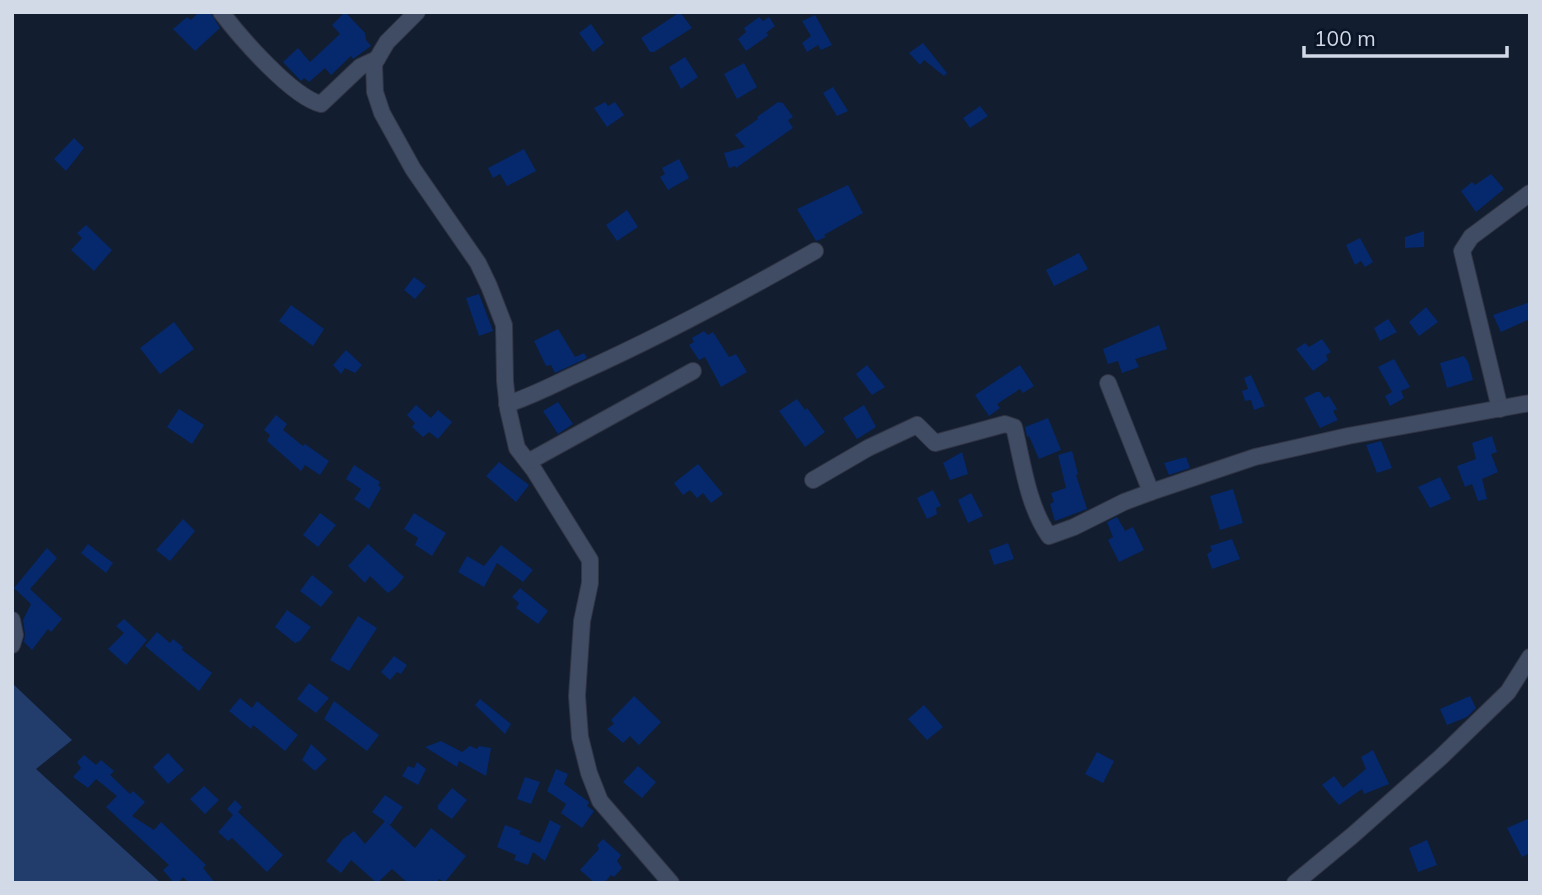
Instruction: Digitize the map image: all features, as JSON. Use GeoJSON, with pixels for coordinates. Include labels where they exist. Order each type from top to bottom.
{"type":"FeatureCollection","features":[{"type":"Feature","properties":{"kind":"street"},"geometry":{"type":"LineString","coordinates":[[221,12],[246,42],[291,86],[311,101],[321,104],[359,67],[377,59]]}},
{"type":"Feature","properties":{"kind":"street"},"geometry":{"type":"LineString","coordinates":[[417,12],[387,42],[374,64],[375,92],[382,113],[413,169],[478,263],[504,325],[507,404],[517,448],[590,560],[590,583],[582,621],[577,696],[580,737],[589,773],[600,801],[671,883]]}},
{"type":"Feature","properties":{"kind":"street"},"geometry":{"type":"LineString","coordinates":[[1500,409],[1462,251],[1471,237],[1530,193]]}},
{"type":"Feature","properties":{"kind":"street"},"geometry":{"type":"LineString","coordinates":[[507,404],[531,397],[612,358],[815,251]]}},
{"type":"Feature","properties":{"kind":"street"},"geometry":{"type":"LineString","coordinates":[[528,462],[693,371]]}},
{"type":"Feature","properties":{"kind":"street"},"geometry":{"type":"LineString","coordinates":[[1108,383],[1151,492]]}},
{"type":"Feature","properties":{"kind":"street"},"geometry":{"type":"LineString","coordinates":[[813,480],[917,425],[935,443],[1005,424],[1014,427],[1021,464],[1039,522],[1049,536],[1074,527],[1124,502],[1255,457],[1348,436],[1530,403]]}},
{"type":"Feature","properties":{"kind":"street"},"geometry":{"type":"LineString","coordinates":[[12,620],[15,635],[12,645]]}},
{"type":"Feature","properties":{"kind":"street"},"geometry":{"type":"LineString","coordinates":[[1295,883],[1441,757],[1508,692],[1530,657]]}},
{"type":"Feature","properties":{"kind":"shaded area"},"geometry":{"type":"Polygon","coordinates":[[[13,684],[72,740],[36,769],[161,883],[12,883],[13,684]]]}},
{"type":"Feature","properties":{"kind":"building"},"geometry":{"type":"Polygon","coordinates":[[[199,12],[210,12],[220,28],[195,51],[173,29],[187,17],[191,20],[199,12]]]}},
{"type":"Feature","properties":{"kind":"building"},"geometry":{"type":"Polygon","coordinates":[[[345,12],[365,33],[371,46],[353,59],[351,56],[331,75],[325,68],[309,82],[304,78],[301,81],[283,62],[298,48],[310,62],[340,34],[332,25],[345,12]]]}},
{"type":"Feature","properties":{"kind":"building"},"geometry":{"type":"Polygon","coordinates":[[[680,12],[692,28],[650,52],[641,38],[680,12]]]}},
{"type":"Feature","properties":{"kind":"building"},"geometry":{"type":"Polygon","coordinates":[[[815,15],[832,45],[821,50],[818,45],[807,52],[802,43],[811,36],[802,21],[815,15]]]}},
{"type":"Feature","properties":{"kind":"building"},"geometry":{"type":"Polygon","coordinates":[[[759,17],[763,21],[769,17],[775,26],[766,33],[769,35],[746,51],[738,39],[746,32],[744,28],[759,17]]]}},
{"type":"Feature","properties":{"kind":"building"},"geometry":{"type":"Polygon","coordinates":[[[591,24],[604,43],[593,52],[579,33],[591,24]]]}},
{"type":"Feature","properties":{"kind":"building"},"geometry":{"type":"Polygon","coordinates":[[[923,43],[947,73],[944,76],[924,60],[920,65],[909,53],[923,43]]]}},
{"type":"Feature","properties":{"kind":"building"},"geometry":{"type":"Polygon","coordinates":[[[685,57],[698,77],[681,89],[669,67],[685,57]]]}},
{"type":"Feature","properties":{"kind":"building"},"geometry":{"type":"Polygon","coordinates":[[[744,63],[757,87],[737,99],[724,74],[744,63]]]}},
{"type":"Feature","properties":{"kind":"building"},"geometry":{"type":"Polygon","coordinates":[[[833,87],[848,111],[837,116],[823,93],[833,87]]]}},
{"type":"Feature","properties":{"kind":"building"},"geometry":{"type":"Polygon","coordinates":[[[605,102],[608,106],[615,102],[624,115],[607,127],[594,108],[605,102]]]}},
{"type":"Feature","properties":{"kind":"building"},"geometry":{"type":"Polygon","coordinates":[[[778,102],[783,103],[793,117],[788,120],[793,128],[736,168],[729,168],[724,153],[745,147],[735,135],[778,102]]]}},
{"type":"Feature","properties":{"kind":"building"},"geometry":{"type":"Polygon","coordinates":[[[980,106],[988,116],[970,128],[963,118],[980,106]]]}},
{"type":"Feature","properties":{"kind":"building"},"geometry":{"type":"Polygon","coordinates":[[[74,138],[84,148],[66,171],[54,159],[74,138]]]}},
{"type":"Feature","properties":{"kind":"building"},"geometry":{"type":"Polygon","coordinates":[[[524,149],[536,171],[507,186],[500,174],[493,178],[488,168],[524,149]]]}},
{"type":"Feature","properties":{"kind":"building"},"geometry":{"type":"Polygon","coordinates":[[[679,159],[689,178],[668,190],[660,177],[665,174],[662,168],[679,159]]]}},
{"type":"Feature","properties":{"kind":"building"},"geometry":{"type":"Polygon","coordinates":[[[1491,174],[1504,189],[1476,212],[1461,191],[1472,182],[1475,185],[1491,174]]]}},
{"type":"Feature","properties":{"kind":"building"},"geometry":{"type":"Polygon","coordinates":[[[848,185],[863,213],[816,241],[797,209],[848,185]]]}},
{"type":"Feature","properties":{"kind":"building"},"geometry":{"type":"Polygon","coordinates":[[[627,210],[638,227],[617,241],[606,225],[627,210]]]}},
{"type":"Feature","properties":{"kind":"building"},"geometry":{"type":"Polygon","coordinates":[[[86,225],[112,250],[94,271],[71,250],[82,238],[77,233],[86,225]]]}},
{"type":"Feature","properties":{"kind":"building"},"geometry":{"type":"Polygon","coordinates":[[[1424,231],[1424,247],[1405,248],[1405,237],[1424,231]]]}},
{"type":"Feature","properties":{"kind":"building"},"geometry":{"type":"Polygon","coordinates":[[[1360,238],[1373,262],[1365,267],[1361,261],[1355,265],[1346,245],[1360,238]]]}},
{"type":"Feature","properties":{"kind":"building"},"geometry":{"type":"Polygon","coordinates":[[[1079,253],[1088,269],[1054,286],[1046,270],[1079,253]]]}},
{"type":"Feature","properties":{"kind":"building"},"geometry":{"type":"Polygon","coordinates":[[[414,277],[426,286],[415,299],[404,290],[414,277]]]}},
{"type":"Feature","properties":{"kind":"building"},"geometry":{"type":"Polygon","coordinates":[[[479,294],[493,331],[479,336],[466,298],[479,294]]]}},
{"type":"Feature","properties":{"kind":"building"},"geometry":{"type":"Polygon","coordinates":[[[1530,302],[1530,319],[1501,332],[1493,315],[1530,302]]]}},
{"type":"Feature","properties":{"kind":"building"},"geometry":{"type":"Polygon","coordinates":[[[291,305],[324,329],[313,346],[279,321],[291,305]]]}},
{"type":"Feature","properties":{"kind":"building"},"geometry":{"type":"Polygon","coordinates":[[[1426,307],[1438,322],[1419,336],[1409,322],[1426,307]]]}},
{"type":"Feature","properties":{"kind":"building"},"geometry":{"type":"Polygon","coordinates":[[[1388,319],[1397,332],[1380,341],[1374,328],[1388,319]]]}},
{"type":"Feature","properties":{"kind":"building"},"geometry":{"type":"Polygon","coordinates":[[[174,322],[194,349],[160,374],[140,348],[174,322]]]}},
{"type":"Feature","properties":{"kind":"building"},"geometry":{"type":"Polygon","coordinates":[[[1159,325],[1167,349],[1135,359],[1139,367],[1122,373],[1118,361],[1108,364],[1103,349],[1159,325]]]}},
{"type":"Feature","properties":{"kind":"building"},"geometry":{"type":"Polygon","coordinates":[[[558,329],[575,357],[584,353],[587,358],[555,373],[551,365],[546,366],[534,341],[558,329]]]}},
{"type":"Feature","properties":{"kind":"building"},"geometry":{"type":"Polygon","coordinates":[[[704,331],[708,335],[713,332],[729,357],[736,354],[747,372],[721,387],[705,357],[699,360],[689,345],[694,342],[692,338],[704,331]]]}},
{"type":"Feature","properties":{"kind":"building"},"geometry":{"type":"Polygon","coordinates":[[[1322,339],[1331,352],[1326,355],[1328,360],[1313,371],[1296,349],[1305,343],[1309,347],[1322,339]]]}},
{"type":"Feature","properties":{"kind":"building"},"geometry":{"type":"Polygon","coordinates":[[[346,350],[362,365],[355,373],[345,368],[341,374],[333,365],[346,350]]]}},
{"type":"Feature","properties":{"kind":"building"},"geometry":{"type":"Polygon","coordinates":[[[1464,356],[1473,380],[1447,388],[1440,363],[1464,356]]]}},
{"type":"Feature","properties":{"kind":"building"},"geometry":{"type":"Polygon","coordinates":[[[1394,359],[1410,387],[1401,391],[1404,398],[1390,406],[1385,396],[1392,392],[1378,367],[1394,359]]]}},
{"type":"Feature","properties":{"kind":"building"},"geometry":{"type":"Polygon","coordinates":[[[867,365],[885,387],[872,395],[856,374],[867,365]]]}},
{"type":"Feature","properties":{"kind":"building"},"geometry":{"type":"Polygon","coordinates":[[[1020,365],[1034,386],[1023,393],[1020,389],[997,404],[1000,408],[989,416],[975,395],[1020,365]]]}},
{"type":"Feature","properties":{"kind":"building"},"geometry":{"type":"Polygon","coordinates":[[[1251,375],[1265,406],[1254,410],[1251,400],[1245,401],[1242,391],[1248,389],[1244,378],[1251,375]]]}},
{"type":"Feature","properties":{"kind":"building"},"geometry":{"type":"Polygon","coordinates":[[[1320,392],[1324,398],[1329,396],[1337,409],[1333,411],[1338,420],[1320,428],[1304,398],[1320,392]]]}},
{"type":"Feature","properties":{"kind":"building"},"geometry":{"type":"Polygon","coordinates":[[[797,399],[825,432],[805,447],[779,411],[797,399]]]}},
{"type":"Feature","properties":{"kind":"building"},"geometry":{"type":"Polygon","coordinates":[[[558,402],[573,424],[558,434],[543,411],[558,402]]]}},
{"type":"Feature","properties":{"kind":"building"},"geometry":{"type":"Polygon","coordinates":[[[416,405],[431,418],[438,410],[452,422],[438,439],[429,432],[423,437],[412,427],[415,423],[407,415],[416,405]]]}},
{"type":"Feature","properties":{"kind":"building"},"geometry":{"type":"Polygon","coordinates":[[[864,405],[876,427],[857,439],[843,418],[864,405]]]}},
{"type":"Feature","properties":{"kind":"building"},"geometry":{"type":"Polygon","coordinates":[[[179,409],[204,425],[192,444],[167,427],[179,409]]]}},
{"type":"Feature","properties":{"kind":"building"},"geometry":{"type":"Polygon","coordinates":[[[276,415],[287,424],[283,430],[329,461],[320,475],[305,465],[301,471],[267,441],[270,435],[264,430],[276,415]]]}},
{"type":"Feature","properties":{"kind":"building"},"geometry":{"type":"Polygon","coordinates":[[[1048,418],[1061,450],[1039,459],[1029,436],[1027,437],[1025,427],[1048,418]]]}},
{"type":"Feature","properties":{"kind":"building"},"geometry":{"type":"Polygon","coordinates":[[[1492,436],[1497,452],[1491,454],[1498,472],[1482,479],[1487,499],[1478,501],[1472,484],[1465,487],[1457,466],[1476,459],[1472,443],[1492,436]]]}},
{"type":"Feature","properties":{"kind":"building"},"geometry":{"type":"Polygon","coordinates":[[[1381,441],[1392,468],[1377,473],[1366,445],[1381,441]]]}},
{"type":"Feature","properties":{"kind":"building"},"geometry":{"type":"Polygon","coordinates":[[[1072,451],[1078,474],[1076,475],[1087,509],[1055,521],[1050,504],[1054,502],[1051,493],[1066,488],[1058,455],[1072,451]]]}},
{"type":"Feature","properties":{"kind":"building"},"geometry":{"type":"Polygon","coordinates":[[[962,452],[968,474],[950,480],[943,463],[962,452]]]}},
{"type":"Feature","properties":{"kind":"building"},"geometry":{"type":"Polygon","coordinates":[[[1186,457],[1190,468],[1169,475],[1164,463],[1186,457]]]}},
{"type":"Feature","properties":{"kind":"building"},"geometry":{"type":"Polygon","coordinates":[[[499,462],[529,485],[516,502],[486,476],[499,462]]]}},
{"type":"Feature","properties":{"kind":"building"},"geometry":{"type":"Polygon","coordinates":[[[698,464],[723,494],[711,503],[703,493],[697,498],[690,490],[683,495],[674,483],[698,464]]]}},
{"type":"Feature","properties":{"kind":"building"},"geometry":{"type":"Polygon","coordinates":[[[354,465],[380,482],[378,485],[381,488],[369,509],[354,499],[361,489],[346,479],[354,465]]]}},
{"type":"Feature","properties":{"kind":"building"},"geometry":{"type":"Polygon","coordinates":[[[1440,477],[1451,499],[1430,508],[1418,487],[1440,477]]]}},
{"type":"Feature","properties":{"kind":"building"},"geometry":{"type":"Polygon","coordinates":[[[1233,489],[1243,523],[1220,530],[1210,496],[1233,489]]]}},
{"type":"Feature","properties":{"kind":"building"},"geometry":{"type":"Polygon","coordinates":[[[933,490],[941,506],[936,508],[937,514],[927,519],[917,498],[933,490]]]}},
{"type":"Feature","properties":{"kind":"building"},"geometry":{"type":"Polygon","coordinates":[[[971,493],[983,516],[968,523],[958,500],[971,493]]]}},
{"type":"Feature","properties":{"kind":"building"},"geometry":{"type":"Polygon","coordinates":[[[320,513],[336,525],[318,547],[303,535],[320,513]]]}},
{"type":"Feature","properties":{"kind":"building"},"geometry":{"type":"Polygon","coordinates":[[[414,513],[446,533],[432,556],[415,545],[418,538],[404,529],[414,513]]]}},
{"type":"Feature","properties":{"kind":"building"},"geometry":{"type":"Polygon","coordinates":[[[1117,517],[1125,531],[1133,527],[1144,550],[1119,562],[1108,540],[1113,537],[1107,522],[1117,517]]]}},
{"type":"Feature","properties":{"kind":"building"},"geometry":{"type":"Polygon","coordinates":[[[183,519],[195,531],[170,561],[156,550],[183,519]]]}},
{"type":"Feature","properties":{"kind":"building"},"geometry":{"type":"Polygon","coordinates":[[[1232,539],[1240,559],[1212,569],[1207,554],[1212,551],[1210,546],[1232,539]]]}},
{"type":"Feature","properties":{"kind":"building"},"geometry":{"type":"Polygon","coordinates":[[[1008,543],[1014,559],[994,565],[989,550],[1008,543]]]}},
{"type":"Feature","properties":{"kind":"building"},"geometry":{"type":"Polygon","coordinates":[[[88,544],[113,563],[106,573],[81,553],[88,544]]]}},
{"type":"Feature","properties":{"kind":"building"},"geometry":{"type":"Polygon","coordinates":[[[368,544],[404,577],[388,593],[370,576],[365,583],[348,566],[368,544]]]}},
{"type":"Feature","properties":{"kind":"building"},"geometry":{"type":"Polygon","coordinates":[[[501,545],[533,570],[523,582],[497,563],[484,587],[458,572],[467,556],[484,566],[501,545]]]}},
{"type":"Feature","properties":{"kind":"building"},"geometry":{"type":"Polygon","coordinates":[[[47,548],[57,558],[30,589],[62,619],[51,632],[48,629],[32,650],[24,642],[23,620],[31,604],[14,588],[47,548]]]}},
{"type":"Feature","properties":{"kind":"building"},"geometry":{"type":"Polygon","coordinates":[[[312,575],[333,592],[321,607],[300,591],[312,575]]]}},
{"type":"Feature","properties":{"kind":"building"},"geometry":{"type":"Polygon","coordinates":[[[520,588],[548,611],[538,624],[516,608],[519,603],[512,597],[520,588]]]}},
{"type":"Feature","properties":{"kind":"building"},"geometry":{"type":"Polygon","coordinates":[[[287,610],[311,627],[300,641],[295,643],[275,627],[287,610]]]}},
{"type":"Feature","properties":{"kind":"building"},"geometry":{"type":"Polygon","coordinates":[[[358,616],[377,628],[349,671],[330,660],[358,616]]]}},
{"type":"Feature","properties":{"kind":"building"},"geometry":{"type":"Polygon","coordinates":[[[124,619],[147,640],[126,665],[108,649],[124,633],[116,626],[124,619]]]}},
{"type":"Feature","properties":{"kind":"building"},"geometry":{"type":"Polygon","coordinates":[[[157,632],[170,643],[173,639],[183,647],[182,650],[212,673],[199,691],[145,646],[157,632]]]}},
{"type":"Feature","properties":{"kind":"building"},"geometry":{"type":"Polygon","coordinates":[[[394,656],[407,665],[401,674],[397,672],[390,680],[381,672],[394,656]]]}},
{"type":"Feature","properties":{"kind":"building"},"geometry":{"type":"Polygon","coordinates":[[[309,683],[329,698],[316,713],[297,699],[309,683]]]}},
{"type":"Feature","properties":{"kind":"building"},"geometry":{"type":"Polygon","coordinates":[[[634,696],[661,722],[639,745],[630,736],[623,743],[607,729],[614,724],[611,720],[634,696]]]}},
{"type":"Feature","properties":{"kind":"building"},"geometry":{"type":"Polygon","coordinates":[[[1470,696],[1476,708],[1467,717],[1447,725],[1440,709],[1470,696]]]}},
{"type":"Feature","properties":{"kind":"building"},"geometry":{"type":"Polygon","coordinates":[[[240,698],[252,708],[257,701],[298,735],[285,751],[253,725],[251,729],[229,711],[240,698]]]}},
{"type":"Feature","properties":{"kind":"building"},"geometry":{"type":"Polygon","coordinates":[[[480,699],[511,724],[505,734],[475,705],[480,699]]]}},
{"type":"Feature","properties":{"kind":"building"},"geometry":{"type":"Polygon","coordinates":[[[334,701],[379,735],[367,751],[324,719],[334,701]]]}},
{"type":"Feature","properties":{"kind":"building"},"geometry":{"type":"Polygon","coordinates":[[[924,705],[943,727],[927,740],[908,719],[924,705]]]}},
{"type":"Feature","properties":{"kind":"building"},"geometry":{"type":"Polygon","coordinates":[[[441,741],[462,752],[470,746],[477,749],[479,746],[491,748],[486,776],[459,761],[457,767],[425,747],[441,741]]]}},
{"type":"Feature","properties":{"kind":"building"},"geometry":{"type":"Polygon","coordinates":[[[311,744],[327,759],[315,771],[302,760],[311,744]]]}},
{"type":"Feature","properties":{"kind":"building"},"geometry":{"type":"Polygon","coordinates":[[[1373,750],[1389,784],[1364,794],[1362,789],[1339,805],[1322,785],[1334,776],[1343,788],[1366,769],[1361,757],[1373,750]]]}},
{"type":"Feature","properties":{"kind":"building"},"geometry":{"type":"Polygon","coordinates":[[[1097,752],[1114,761],[1103,783],[1085,774],[1097,752]]]}},
{"type":"Feature","properties":{"kind":"building"},"geometry":{"type":"Polygon","coordinates":[[[168,753],[184,770],[168,784],[153,767],[168,753]]]}},
{"type":"Feature","properties":{"kind":"building"},"geometry":{"type":"Polygon","coordinates":[[[84,755],[96,765],[101,760],[114,771],[110,775],[130,794],[133,791],[145,802],[132,816],[154,830],[161,822],[206,865],[203,868],[215,883],[189,883],[183,877],[178,883],[174,883],[163,870],[169,865],[106,807],[117,796],[96,779],[88,788],[73,777],[81,768],[77,762],[84,755]]]}},
{"type":"Feature","properties":{"kind":"building"},"geometry":{"type":"Polygon","coordinates":[[[417,762],[426,769],[418,785],[402,776],[408,766],[414,768],[417,762]]]}},
{"type":"Feature","properties":{"kind":"building"},"geometry":{"type":"Polygon","coordinates":[[[638,766],[656,782],[642,798],[623,782],[638,766]]]}},
{"type":"Feature","properties":{"kind":"building"},"geometry":{"type":"Polygon","coordinates":[[[556,769],[568,774],[564,784],[589,802],[587,806],[594,811],[582,828],[561,813],[566,804],[547,791],[556,769]]]}},
{"type":"Feature","properties":{"kind":"building"},"geometry":{"type":"Polygon","coordinates":[[[525,777],[540,782],[531,804],[517,799],[525,777]]]}},
{"type":"Feature","properties":{"kind":"building"},"geometry":{"type":"Polygon","coordinates":[[[204,786],[219,800],[205,814],[190,799],[204,786]]]}},
{"type":"Feature","properties":{"kind":"building"},"geometry":{"type":"Polygon","coordinates":[[[452,788],[467,800],[452,819],[438,809],[438,805],[452,788]]]}},
{"type":"Feature","properties":{"kind":"building"},"geometry":{"type":"Polygon","coordinates":[[[385,795],[403,807],[390,825],[372,812],[385,795]]]}},
{"type":"Feature","properties":{"kind":"building"},"geometry":{"type":"Polygon","coordinates":[[[235,800],[242,807],[238,812],[283,855],[267,872],[232,838],[228,841],[218,832],[233,815],[227,809],[235,800]]]}},
{"type":"Feature","properties":{"kind":"building"},"geometry":{"type":"Polygon","coordinates":[[[1530,818],[1530,853],[1522,857],[1507,828],[1530,818]]]}},
{"type":"Feature","properties":{"kind":"building"},"geometry":{"type":"Polygon","coordinates":[[[550,820],[561,826],[545,861],[533,852],[528,865],[514,860],[516,855],[497,847],[505,825],[540,843],[550,820]]]}},
{"type":"Feature","properties":{"kind":"building"},"geometry":{"type":"Polygon","coordinates":[[[385,821],[415,848],[431,828],[466,856],[445,882],[439,879],[436,883],[408,883],[392,869],[377,883],[351,860],[341,873],[326,861],[343,839],[354,831],[365,844],[385,821]]]}},
{"type":"Feature","properties":{"kind":"building"},"geometry":{"type":"Polygon","coordinates":[[[603,839],[621,855],[617,861],[622,868],[604,883],[595,883],[580,870],[599,849],[597,845],[603,839]]]}},
{"type":"Feature","properties":{"kind":"building"},"geometry":{"type":"Polygon","coordinates":[[[1427,840],[1437,865],[1418,872],[1409,848],[1427,840]]]}}]}
